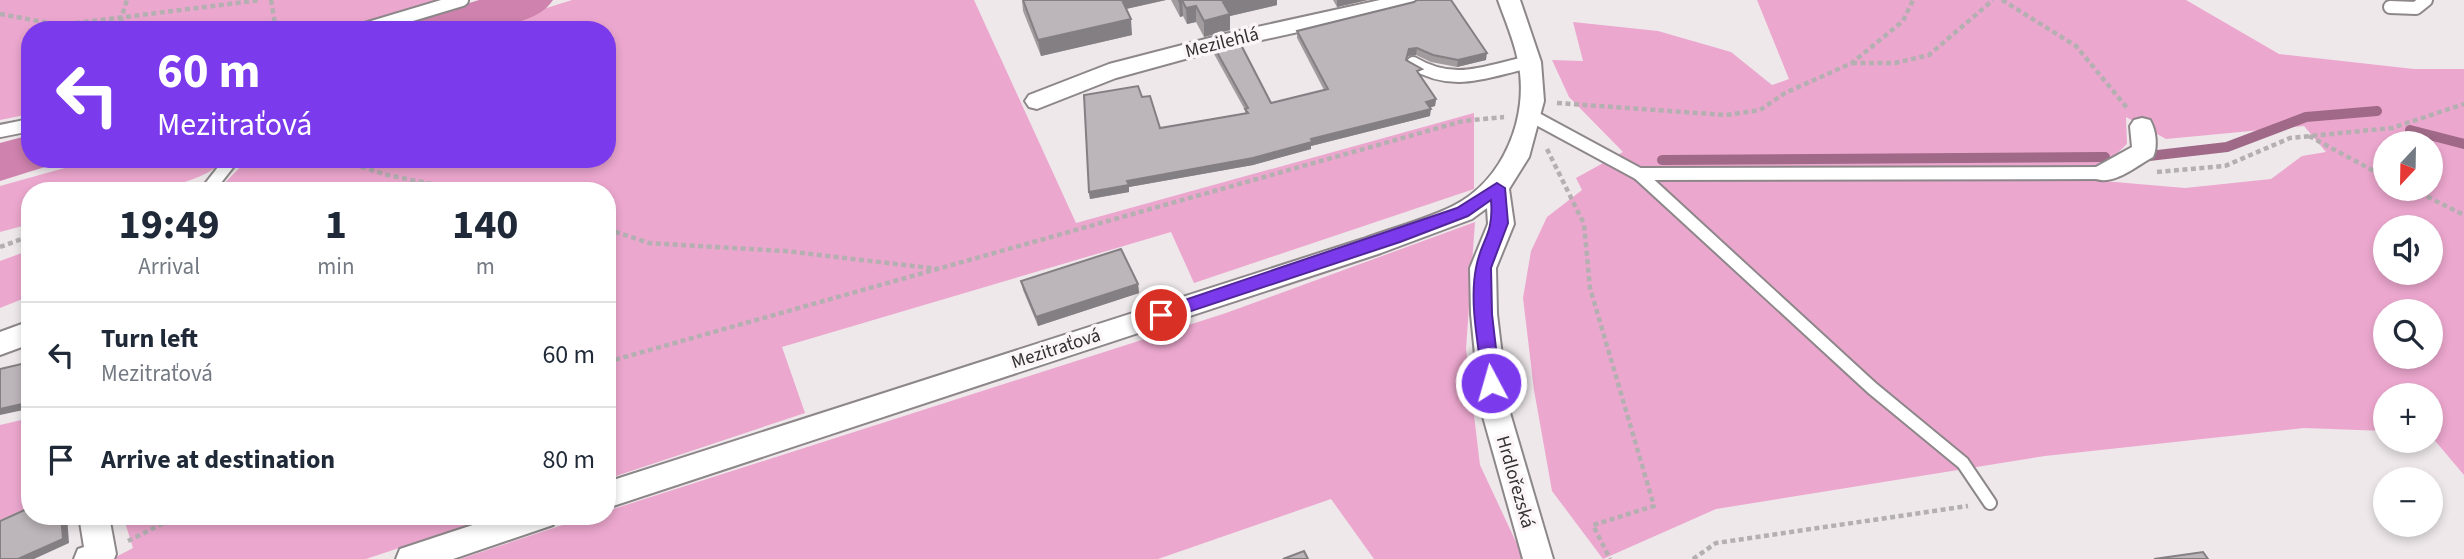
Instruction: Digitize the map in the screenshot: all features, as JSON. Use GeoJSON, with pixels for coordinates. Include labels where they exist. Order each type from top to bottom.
{"type":"FeatureCollection","features":[{"type":"Feature","properties":{"kind":"street","name":"Mezilehlá"},"geometry":{"type":"LineString","coordinates":[[1037,101],[1109,72],[1225,41],[1412,0]]}},
{"type":"Feature","properties":{"kind":"street"},"geometry":{"type":"LineString","coordinates":[[1497,188],[1517,157],[1531,108],[1530,62],[1509,0]]}},
{"type":"Feature","properties":{"kind":"street"},"geometry":{"type":"LineString","coordinates":[[2105,173],[2144,151],[2142,125]]}},
{"type":"Feature","properties":{"kind":"street","name":"Mezitraťová"},"geometry":{"type":"LineString","coordinates":[[616,492],[1372,246],[1462,212],[1497,188]]}},
{"type":"Feature","properties":{"kind":"street","name":"Hrdlořezská"},"geometry":{"type":"LineString","coordinates":[[1497,188],[1501,223],[1483,268],[1484,314],[1494,406],[1538,559]]}},
{"type":"Feature","properties":{"kind":"street"},"geometry":{"type":"LineString","coordinates":[[0,344],[21,336]]}},
{"type":"Feature","properties":{"kind":"street"},"geometry":{"type":"LineString","coordinates":[[94,525],[95,556]]}},
{"type":"Feature","properties":{"kind":"street"},"geometry":{"type":"LineString","coordinates":[[411,559],[515,525]]}},
{"type":"Feature","properties":{"kind":"lane"},"geometry":{"type":"LineString","coordinates":[[392,21],[463,0]]}},
{"type":"Feature","properties":{"kind":"lane"},"geometry":{"type":"LineString","coordinates":[[2390,7],[2416,8],[2426,0]]}},
{"type":"Feature","properties":{"kind":"lane"},"geometry":{"type":"LineString","coordinates":[[1413,62],[1429,75],[1462,78],[1530,62]]}},
{"type":"Feature","properties":{"kind":"lane"},"geometry":{"type":"LineString","coordinates":[[1531,108],[1639,174],[1872,388],[1963,463],[1990,503]]}},
{"type":"Feature","properties":{"kind":"lane"},"geometry":{"type":"LineString","coordinates":[[0,131],[21,127]]}},
{"type":"Feature","properties":{"kind":"lane"},"geometry":{"type":"LineString","coordinates":[[215,182],[226,168]]}},
{"type":"Feature","properties":{"kind":"lane"},"geometry":{"type":"LineString","coordinates":[[1639,174],[2105,173]]}},
{"type":"Feature","properties":{"kind":"path"},"geometry":{"type":"LineString","coordinates":[[121,19],[127,0]]}},
{"type":"Feature","properties":{"kind":"path"},"geometry":{"type":"LineString","coordinates":[[101,21],[261,0]]}},
{"type":"Feature","properties":{"kind":"path"},"geometry":{"type":"LineString","coordinates":[[271,0],[274,21]]}},
{"type":"Feature","properties":{"kind":"path"},"geometry":{"type":"LineString","coordinates":[[616,360],[1463,121],[1531,108],[1726,115],[1760,110],[1785,93],[1852,62],[1903,21],[1913,0]]}},
{"type":"Feature","properties":{"kind":"path"},"geometry":{"type":"LineString","coordinates":[[1852,62],[1895,64],[1929,55],[1993,0]]}},
{"type":"Feature","properties":{"kind":"path"},"geometry":{"type":"LineString","coordinates":[[2002,0],[2076,46],[2142,125]]}},
{"type":"Feature","properties":{"kind":"path"},"geometry":{"type":"LineString","coordinates":[[0,13],[40,21]]}},
{"type":"Feature","properties":{"kind":"path"},"geometry":{"type":"LineString","coordinates":[[2155,173],[2225,166],[2290,138],[2392,128],[2464,104]]}},
{"type":"Feature","properties":{"kind":"path"},"geometry":{"type":"LineString","coordinates":[[1531,108],[1584,224],[1590,288],[1654,506],[1594,525],[1610,559]]}},
{"type":"Feature","properties":{"kind":"path"},"geometry":{"type":"LineString","coordinates":[[2309,136],[2373,171]]}},
{"type":"Feature","properties":{"kind":"path"},"geometry":{"type":"LineString","coordinates":[[224,172],[244,168]]}},
{"type":"Feature","properties":{"kind":"path"},"geometry":{"type":"LineString","coordinates":[[366,168],[422,182]]}},
{"type":"Feature","properties":{"kind":"path"},"geometry":{"type":"LineString","coordinates":[[2436,201],[2464,215]]}},
{"type":"Feature","properties":{"kind":"path"},"geometry":{"type":"LineString","coordinates":[[616,232],[649,243],[785,251],[943,269]]}},
{"type":"Feature","properties":{"kind":"path"},"geometry":{"type":"LineString","coordinates":[[0,247],[21,239]]}},
{"type":"Feature","properties":{"kind":"path"},"geometry":{"type":"LineString","coordinates":[[1693,559],[1716,543],[1990,503]]}},
{"type":"Feature","properties":{"kind":"path"},"geometry":{"type":"LineString","coordinates":[[95,556],[159,525]]}},
{"type":"Feature","properties":{"kind":"shaded area"},"geometry":{"type":"Polygon","coordinates":[[[0,0],[443,0],[372,21],[21,21],[21,116],[0,120],[0,0]]]}},
{"type":"Feature","properties":{"kind":"shaded area"},"geometry":{"type":"Polygon","coordinates":[[[572,0],[974,0],[1076,223],[1474,113],[1474,189],[1194,283],[1171,232],[782,347],[805,413],[616,476],[616,182],[226,182],[239,168],[616,168],[616,21],[505,21],[572,0]]]}},
{"type":"Feature","properties":{"kind":"shaded area"},"geometry":{"type":"Polygon","coordinates":[[[1757,0],[2186,0],[2279,54],[2414,69],[2464,69],[2464,475],[2443,450],[2443,383],[2373,383],[2373,431],[2304,428],[2045,456],[1716,509],[1603,559],[1552,491],[1534,390],[1523,298],[1531,251],[1547,217],[1582,190],[1576,178],[1623,152],[1569,97],[1552,60],[1583,61],[1573,22],[1658,31],[1731,52],[1772,85],[1789,79],[1757,0]],[[2126,117],[2127,144],[2108,162],[2080,179],[2185,188],[2271,179],[2302,156],[2326,152],[2304,126],[2166,139],[2126,117]]]}},
{"type":"Feature","properties":{"kind":"shaded area"},"geometry":{"type":"Polygon","coordinates":[[[65,168],[214,168],[184,182],[21,182],[21,226],[0,232],[0,186],[65,168]]]}},
{"type":"Feature","properties":{"kind":"shaded area"},"geometry":{"type":"Polygon","coordinates":[[[1475,222],[1466,349],[1480,465],[1524,559],[1374,559],[1331,499],[1158,559],[460,559],[563,525],[616,525],[616,508],[1226,313],[1475,222]]]}},
{"type":"Feature","properties":{"kind":"shaded area"},"geometry":{"type":"Polygon","coordinates":[[[21,253],[21,300],[0,308],[0,261],[21,253]]]}},
{"type":"Feature","properties":{"kind":"shaded area"},"geometry":{"type":"Polygon","coordinates":[[[21,420],[21,511],[0,520],[0,425],[21,420]]]}},
{"type":"Feature","properties":{"kind":"shaded area"},"geometry":{"type":"Polygon","coordinates":[[[126,525],[468,525],[366,559],[112,559],[133,548],[126,525]]]}},
{"type":"Feature","properties":{"kind":"building"},"geometry":{"type":"Polygon","coordinates":[[[1023,0],[1122,0],[1131,19],[1038,40],[1023,0]]]}},
{"type":"Feature","properties":{"kind":"building"},"geometry":{"type":"Polygon","coordinates":[[[1182,0],[1230,0],[1223,2],[1230,14],[1204,21],[1196,6],[1186,8],[1182,0]]]}},
{"type":"Feature","properties":{"kind":"building"},"geometry":{"type":"Polygon","coordinates":[[[1417,0],[1451,0],[1487,53],[1458,60],[1433,55],[1417,48],[1409,49],[1406,60],[1422,69],[1417,71],[1436,99],[1426,102],[1431,109],[1311,139],[1312,142],[1253,158],[1127,181],[1129,185],[1089,192],[1084,95],[1138,86],[1142,97],[1150,96],[1160,128],[1248,113],[1245,109],[1248,108],[1214,47],[1239,41],[1271,103],[1328,89],[1297,31],[1417,0]]]}},
{"type":"Feature","properties":{"kind":"building"},"geometry":{"type":"Polygon","coordinates":[[[1121,249],[1138,284],[1036,317],[1021,281],[1121,249]]]}},
{"type":"Feature","properties":{"kind":"building"},"geometry":{"type":"Polygon","coordinates":[[[21,364],[21,404],[0,409],[0,369],[21,364]]]}},
{"type":"Feature","properties":{"kind":"building"},"geometry":{"type":"Polygon","coordinates":[[[21,512],[21,525],[62,525],[63,539],[18,559],[0,559],[0,521],[21,512]]]}},
{"type":"Feature","properties":{"kind":"building"},"geometry":{"type":"Polygon","coordinates":[[[1304,551],[1308,559],[1283,559],[1304,551]]]}},
{"type":"Feature","properties":{"kind":"building"},"geometry":{"type":"Polygon","coordinates":[[[2203,552],[2208,559],[2154,559],[2203,552]]]}},
{"type":"Feature","properties":{"kind":"waterway"},"geometry":{"type":"LineString","coordinates":[[464,21],[530,0]]}},
{"type":"Feature","properties":{"kind":"waterway"},"geometry":{"type":"LineString","coordinates":[[2149,156],[2227,147],[2306,117],[2377,111]]}},
{"type":"Feature","properties":{"kind":"waterway"},"geometry":{"type":"LineString","coordinates":[[2410,130],[2464,144]]}},
{"type":"Feature","properties":{"kind":"waterway"},"geometry":{"type":"LineString","coordinates":[[0,162],[21,156]]}},
{"type":"Feature","properties":{"kind":"waterway"},"geometry":{"type":"LineString","coordinates":[[1662,160],[2105,157]]}},
{"type":"Feature","properties":{"kind":"route"},"geometry":{"type":"LineString","coordinates":[[1161,315],[1394,238],[1462,212],[1497,188],[1501,223],[1483,268],[1484,314],[1491,383]]}}]}
